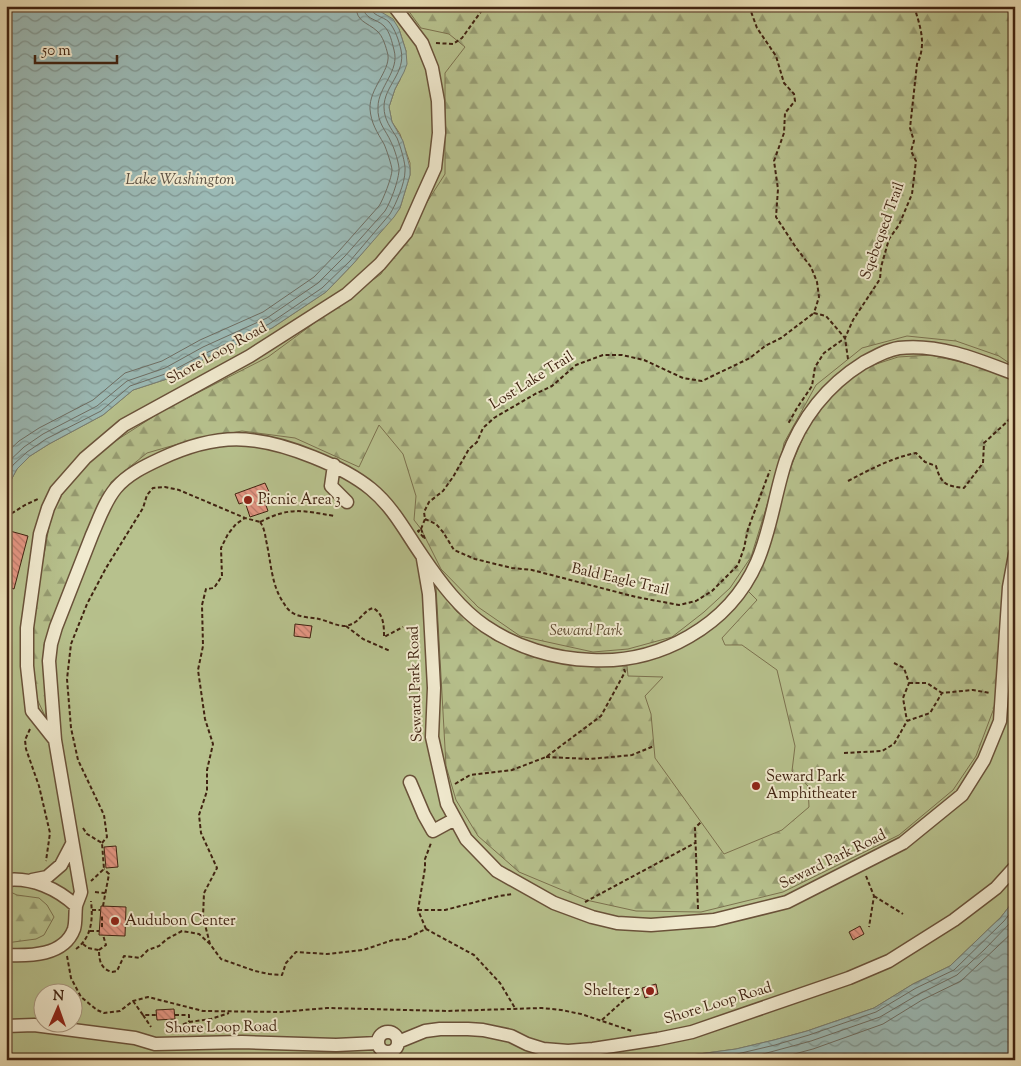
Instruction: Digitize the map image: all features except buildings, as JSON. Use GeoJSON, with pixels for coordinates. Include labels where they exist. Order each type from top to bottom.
{"type":"FeatureCollection","features":[{"type":"Feature","properties":{"kind":"street","name":"Shore Loop Road"},"geometry":{"type":"LineString","coordinates":[[54,740],[32,711],[27,666],[27,628],[39,539],[48,508],[56,491],[85,458],[124,425],[250,356],[347,294],[380,264],[406,233],[435,168],[439,133],[438,101],[432,68],[422,43],[394,6]]}},
{"type":"Feature","properties":{"kind":"street","name":"Seward Park Road"},"geometry":{"type":"LineString","coordinates":[[6,954],[42,954],[59,948],[68,940],[76,920],[76,906],[81,892],[54,740],[50,661],[51,644],[103,510],[116,488],[133,473],[184,448],[206,442],[244,438],[288,447],[334,465],[369,487],[385,502],[422,556],[459,604],[484,625],[524,647],[562,657],[584,660],[623,660],[652,654],[675,645],[711,621],[738,595],[758,560],[786,460],[797,436],[814,405],[835,383],[850,371],[878,355],[899,348],[928,348],[954,353],[1015,374]]}},
{"type":"Feature","properties":{"kind":"street"},"geometry":{"type":"LineString","coordinates":[[334,465],[331,486],[347,502]]}},
{"type":"Feature","properties":{"kind":"street","name":"Seward Park Road"},"geometry":{"type":"LineString","coordinates":[[422,556],[429,594],[434,688],[432,736],[447,804],[466,839],[497,871],[554,903],[617,923],[651,925],[714,920],[787,902],[903,843],[962,795],[984,760],[1000,721],[1009,587],[1015,554]]}},
{"type":"Feature","properties":{"kind":"street"},"geometry":{"type":"LineString","coordinates":[[410,782],[433,831],[456,819]]}},
{"type":"Feature","properties":{"kind":"street"},"geometry":{"type":"LineString","coordinates":[[6,880],[48,877],[61,865],[72,844]]}},
{"type":"Feature","properties":{"kind":"street","name":"Shore Loop Road"},"geometry":{"type":"LineString","coordinates":[[6,1026],[34,1025],[135,1038],[155,1044],[242,1042],[336,1045],[378,1043],[382,1034],[388,1032],[394,1034],[398,1042],[425,1031],[446,1029],[476,1030],[511,1036],[526,1044],[543,1049],[568,1051],[658,1039],[692,1032],[849,978],[889,961],[961,914],[996,888],[1015,867]]}},
{"type":"Feature","properties":{"kind":"street"},"geometry":{"type":"LineString","coordinates":[[27,880],[54,890],[76,906]]}},
{"type":"Feature","properties":{"kind":"path"},"geometry":{"type":"LineString","coordinates":[[422,43],[452,44],[462,38],[485,6]]}},
{"type":"Feature","properties":{"kind":"path"},"geometry":{"type":"LineString","coordinates":[[749,6],[757,28],[776,56],[784,83],[794,94],[795,101],[785,113],[784,133],[774,161],[778,190],[776,217],[811,267],[817,282],[819,297],[814,313],[826,316],[845,338],[850,371]]}},
{"type":"Feature","properties":{"kind":"path","name":"Sqebeqsed Trail"},"geometry":{"type":"LineString","coordinates":[[845,338],[853,320],[880,279],[881,267],[889,239],[900,225],[912,194],[916,161],[911,150],[914,141],[910,128],[917,64],[922,55],[923,38],[914,6]]}},
{"type":"Feature","properties":{"kind":"path","name":"Lost Lake Trail"},"geometry":{"type":"LineString","coordinates":[[421,529],[426,518],[424,512],[429,502],[442,491],[453,477],[469,449],[477,442],[483,428],[500,414],[552,386],[576,365],[603,355],[622,355],[644,360],[683,378],[702,381],[750,358],[757,351],[781,338],[814,313]]}},
{"type":"Feature","properties":{"kind":"path"},"geometry":{"type":"LineString","coordinates":[[786,429],[796,408],[812,386],[815,367],[824,352],[845,338]]}},
{"type":"Feature","properties":{"kind":"path"},"geometry":{"type":"LineString","coordinates":[[848,481],[883,462],[916,453],[925,462],[936,466],[939,478],[949,486],[964,488],[983,463],[984,443],[1010,419],[1015,418]]}},
{"type":"Feature","properties":{"kind":"path","name":"Bald Eagle Trail"},"geometry":{"type":"LineString","coordinates":[[426,518],[436,524],[454,550],[474,559],[512,568],[532,570],[636,598],[679,605],[696,601],[712,591],[738,564],[748,529],[772,463]]}},
{"type":"Feature","properties":{"kind":"path"},"geometry":{"type":"LineString","coordinates":[[104,906],[109,874],[104,869],[102,843],[107,837],[104,815],[78,760],[70,715],[67,679],[71,644],[87,604],[106,568],[144,508],[147,495],[153,488],[165,487],[179,490],[260,522],[290,510],[335,516]]}},
{"type":"Feature","properties":{"kind":"path"},"geometry":{"type":"LineString","coordinates":[[6,518],[24,505],[56,491]]}},
{"type":"Feature","properties":{"kind":"path"},"geometry":{"type":"LineString","coordinates":[[210,944],[203,917],[204,893],[216,868],[201,834],[199,816],[207,790],[207,770],[213,744],[205,719],[198,670],[203,646],[202,605],[206,589],[214,588],[222,576],[220,548],[236,524],[246,518]]}},
{"type":"Feature","properties":{"kind":"path"},"geometry":{"type":"LineString","coordinates":[[260,522],[274,582],[289,611],[303,617],[320,619],[340,626],[346,626],[361,619],[367,611],[373,608],[377,610],[382,618],[384,637],[403,627]]}},
{"type":"Feature","properties":{"kind":"path"},"geometry":{"type":"LineString","coordinates":[[346,626],[363,639],[390,651]]}},
{"type":"Feature","properties":{"kind":"path"},"geometry":{"type":"LineString","coordinates":[[444,789],[448,789],[470,775],[512,770],[546,757],[601,716],[625,672],[623,660]]}},
{"type":"Feature","properties":{"kind":"path"},"geometry":{"type":"LineString","coordinates":[[844,754],[882,751],[894,744],[907,721],[903,698],[910,682],[904,668],[894,663]]}},
{"type":"Feature","properties":{"kind":"path"},"geometry":{"type":"LineString","coordinates":[[910,682],[927,683],[942,693],[973,690],[1002,695]]}},
{"type":"Feature","properties":{"kind":"path"},"geometry":{"type":"LineString","coordinates":[[907,721],[930,713],[942,693]]}},
{"type":"Feature","properties":{"kind":"path"},"geometry":{"type":"LineString","coordinates":[[63,717],[70,715]]}},
{"type":"Feature","properties":{"kind":"path"},"geometry":{"type":"LineString","coordinates":[[30,729],[25,740],[26,749],[40,786],[50,833],[45,863]]}},
{"type":"Feature","properties":{"kind":"path"},"geometry":{"type":"LineString","coordinates":[[546,757],[590,759],[632,755],[654,746]]}},
{"type":"Feature","properties":{"kind":"path"},"geometry":{"type":"LineString","coordinates":[[698,921],[694,828],[701,822]]}},
{"type":"Feature","properties":{"kind":"path"},"geometry":{"type":"LineString","coordinates":[[82,826],[87,834],[102,843]]}},
{"type":"Feature","properties":{"kind":"path"},"geometry":{"type":"LineString","coordinates":[[433,831],[425,859],[418,910],[426,929],[474,955],[500,983],[515,1008]]}},
{"type":"Feature","properties":{"kind":"path"},"geometry":{"type":"LineString","coordinates":[[572,909],[695,843]]}},
{"type":"Feature","properties":{"kind":"path"},"geometry":{"type":"LineString","coordinates":[[861,864],[874,896],[869,927]]}},
{"type":"Feature","properties":{"kind":"path"},"geometry":{"type":"LineString","coordinates":[[89,883],[104,869]]}},
{"type":"Feature","properties":{"kind":"path"},"geometry":{"type":"LineString","coordinates":[[418,910],[445,910],[499,896],[532,891]]}},
{"type":"Feature","properties":{"kind":"path"},"geometry":{"type":"LineString","coordinates":[[95,892],[106,893]]}},
{"type":"Feature","properties":{"kind":"path"},"geometry":{"type":"LineString","coordinates":[[874,896],[903,914]]}},
{"type":"Feature","properties":{"kind":"path"},"geometry":{"type":"LineString","coordinates":[[92,910],[100,910]]}},
{"type":"Feature","properties":{"kind":"path"},"geometry":{"type":"LineString","coordinates":[[102,914],[102,927]]}},
{"type":"Feature","properties":{"kind":"path"},"geometry":{"type":"LineString","coordinates":[[99,950],[101,964],[105,969],[112,972],[117,971],[124,956],[140,958],[148,950],[159,946],[182,931],[199,934],[210,944],[221,959],[254,971],[282,975],[286,963],[296,952],[327,954],[363,950],[393,940],[405,939],[426,929]]}},
{"type":"Feature","properties":{"kind":"path"},"geometry":{"type":"LineString","coordinates":[[90,930],[99,931]]}},
{"type":"Feature","properties":{"kind":"path"},"geometry":{"type":"LineString","coordinates":[[83,944],[88,948],[99,950],[106,945],[103,935]]}},
{"type":"Feature","properties":{"kind":"path"},"geometry":{"type":"LineString","coordinates":[[67,955],[71,978],[81,997],[97,1010],[104,1013],[120,1011],[133,1000],[148,997],[203,1012],[281,1012],[327,1008],[447,1011],[515,1008],[561,1010],[602,1020],[640,1033]]}},
{"type":"Feature","properties":{"kind":"path"},"geometry":{"type":"LineString","coordinates":[[602,1020],[624,1000],[637,993]]}},
{"type":"Feature","properties":{"kind":"path"},"geometry":{"type":"LineString","coordinates":[[133,1000],[151,1027]]}},
{"type":"Feature","properties":{"kind":"path"},"geometry":{"type":"LineString","coordinates":[[177,1027],[189,1022],[211,1020],[231,1012]]}},
{"type":"Feature","properties":{"kind":"path"},"geometry":{"type":"LineString","coordinates":[[143,1015],[157,1015]]}},
{"type":"Feature","properties":{"kind":"path"},"geometry":{"type":"LineString","coordinates":[[175,1016],[189,1015],[189,1022]]}},
{"type":"Feature","properties":{"kind":"path"},"geometry":{"type":"LineString","coordinates":[[154,1057],[255,1055]]}},
{"type":"Feature","properties":{"kind":"path"},"geometry":{"type":"LineString","coordinates":[[280,1056],[337,1060]]}},
{"type":"Feature","properties":{"kind":"green space","name":"Seward Park"},"geometry":{"type":"Polygon","coordinates":[[[371,6],[1015,6],[1015,899],[1001,917],[950,966],[913,984],[874,1008],[774,1040],[736,1049],[691,1055],[677,1060],[6,1060],[6,495],[9,484],[17,469],[30,456],[103,415],[133,390],[170,378],[208,357],[272,328],[326,292],[353,264],[400,208],[410,175],[410,163],[400,134],[392,122],[389,107],[400,80],[406,51],[399,29],[371,6]]]}},
{"type":"Feature","properties":{"kind":"green space"},"geometry":{"type":"Polygon","coordinates":[[[405,6],[1015,6],[1015,367],[999,356],[956,341],[907,336],[862,348],[816,385],[784,443],[780,463],[751,557],[730,588],[704,612],[672,637],[628,649],[593,652],[520,636],[478,607],[441,569],[421,529],[414,520],[416,496],[403,454],[379,425],[359,467],[295,438],[242,431],[192,440],[147,453],[111,482],[44,645],[46,718],[37,699],[30,633],[52,510],[71,480],[103,449],[162,411],[268,357],[381,274],[445,174],[445,73],[465,47],[449,34],[421,28],[405,6]]]}},
{"type":"Feature","properties":{"kind":"green space"},"geometry":{"type":"Polygon","coordinates":[[[931,355],[1015,375],[1015,536],[1011,546],[1002,618],[1000,692],[976,756],[953,790],[899,835],[783,892],[701,912],[636,911],[586,900],[519,872],[478,836],[456,800],[446,766],[436,586],[457,612],[494,640],[533,657],[583,664],[627,666],[628,676],[663,677],[645,696],[651,714],[655,758],[724,854],[782,830],[809,807],[808,786],[792,771],[795,746],[777,670],[742,645],[725,645],[722,638],[757,600],[747,590],[794,459],[816,407],[861,369],[898,357],[931,355]]]}},
{"type":"Feature","properties":{"kind":"green space"},"geometry":{"type":"Polygon","coordinates":[[[6,890],[17,895],[39,898],[47,905],[54,917],[44,935],[36,939],[6,943],[6,890]]]}},
{"type":"Feature","properties":{"kind":"water","name":"Lake Washington"},"geometry":{"type":"Polygon","coordinates":[[[6,6],[371,6],[393,19],[399,29],[406,51],[407,64],[389,107],[392,122],[403,141],[410,175],[400,208],[394,217],[326,292],[272,328],[208,357],[170,378],[133,390],[103,415],[30,456],[17,469],[9,484],[6,495],[6,6]]]}},
{"type":"Feature","properties":{"kind":"water"},"geometry":{"type":"Polygon","coordinates":[[[1015,899],[1015,1060],[677,1060],[691,1055],[736,1049],[774,1040],[874,1008],[913,984],[950,966],[1001,917],[1015,899]]]}},
{"type":"Feature","properties":{"kind":"place","name":"Picnic Area 3"},"geometry":{"type":"Point","coordinates":[248,500]}},
{"type":"Feature","properties":{"kind":"place","name":"Seward Park Amphitheater"},"geometry":{"type":"Point","coordinates":[756,786]}},
{"type":"Feature","properties":{"kind":"place","name":"Audubon Center"},"geometry":{"type":"Point","coordinates":[115,921]}},
{"type":"Feature","properties":{"kind":"place","name":"Shelter 2"},"geometry":{"type":"Point","coordinates":[650,991]}}]}
